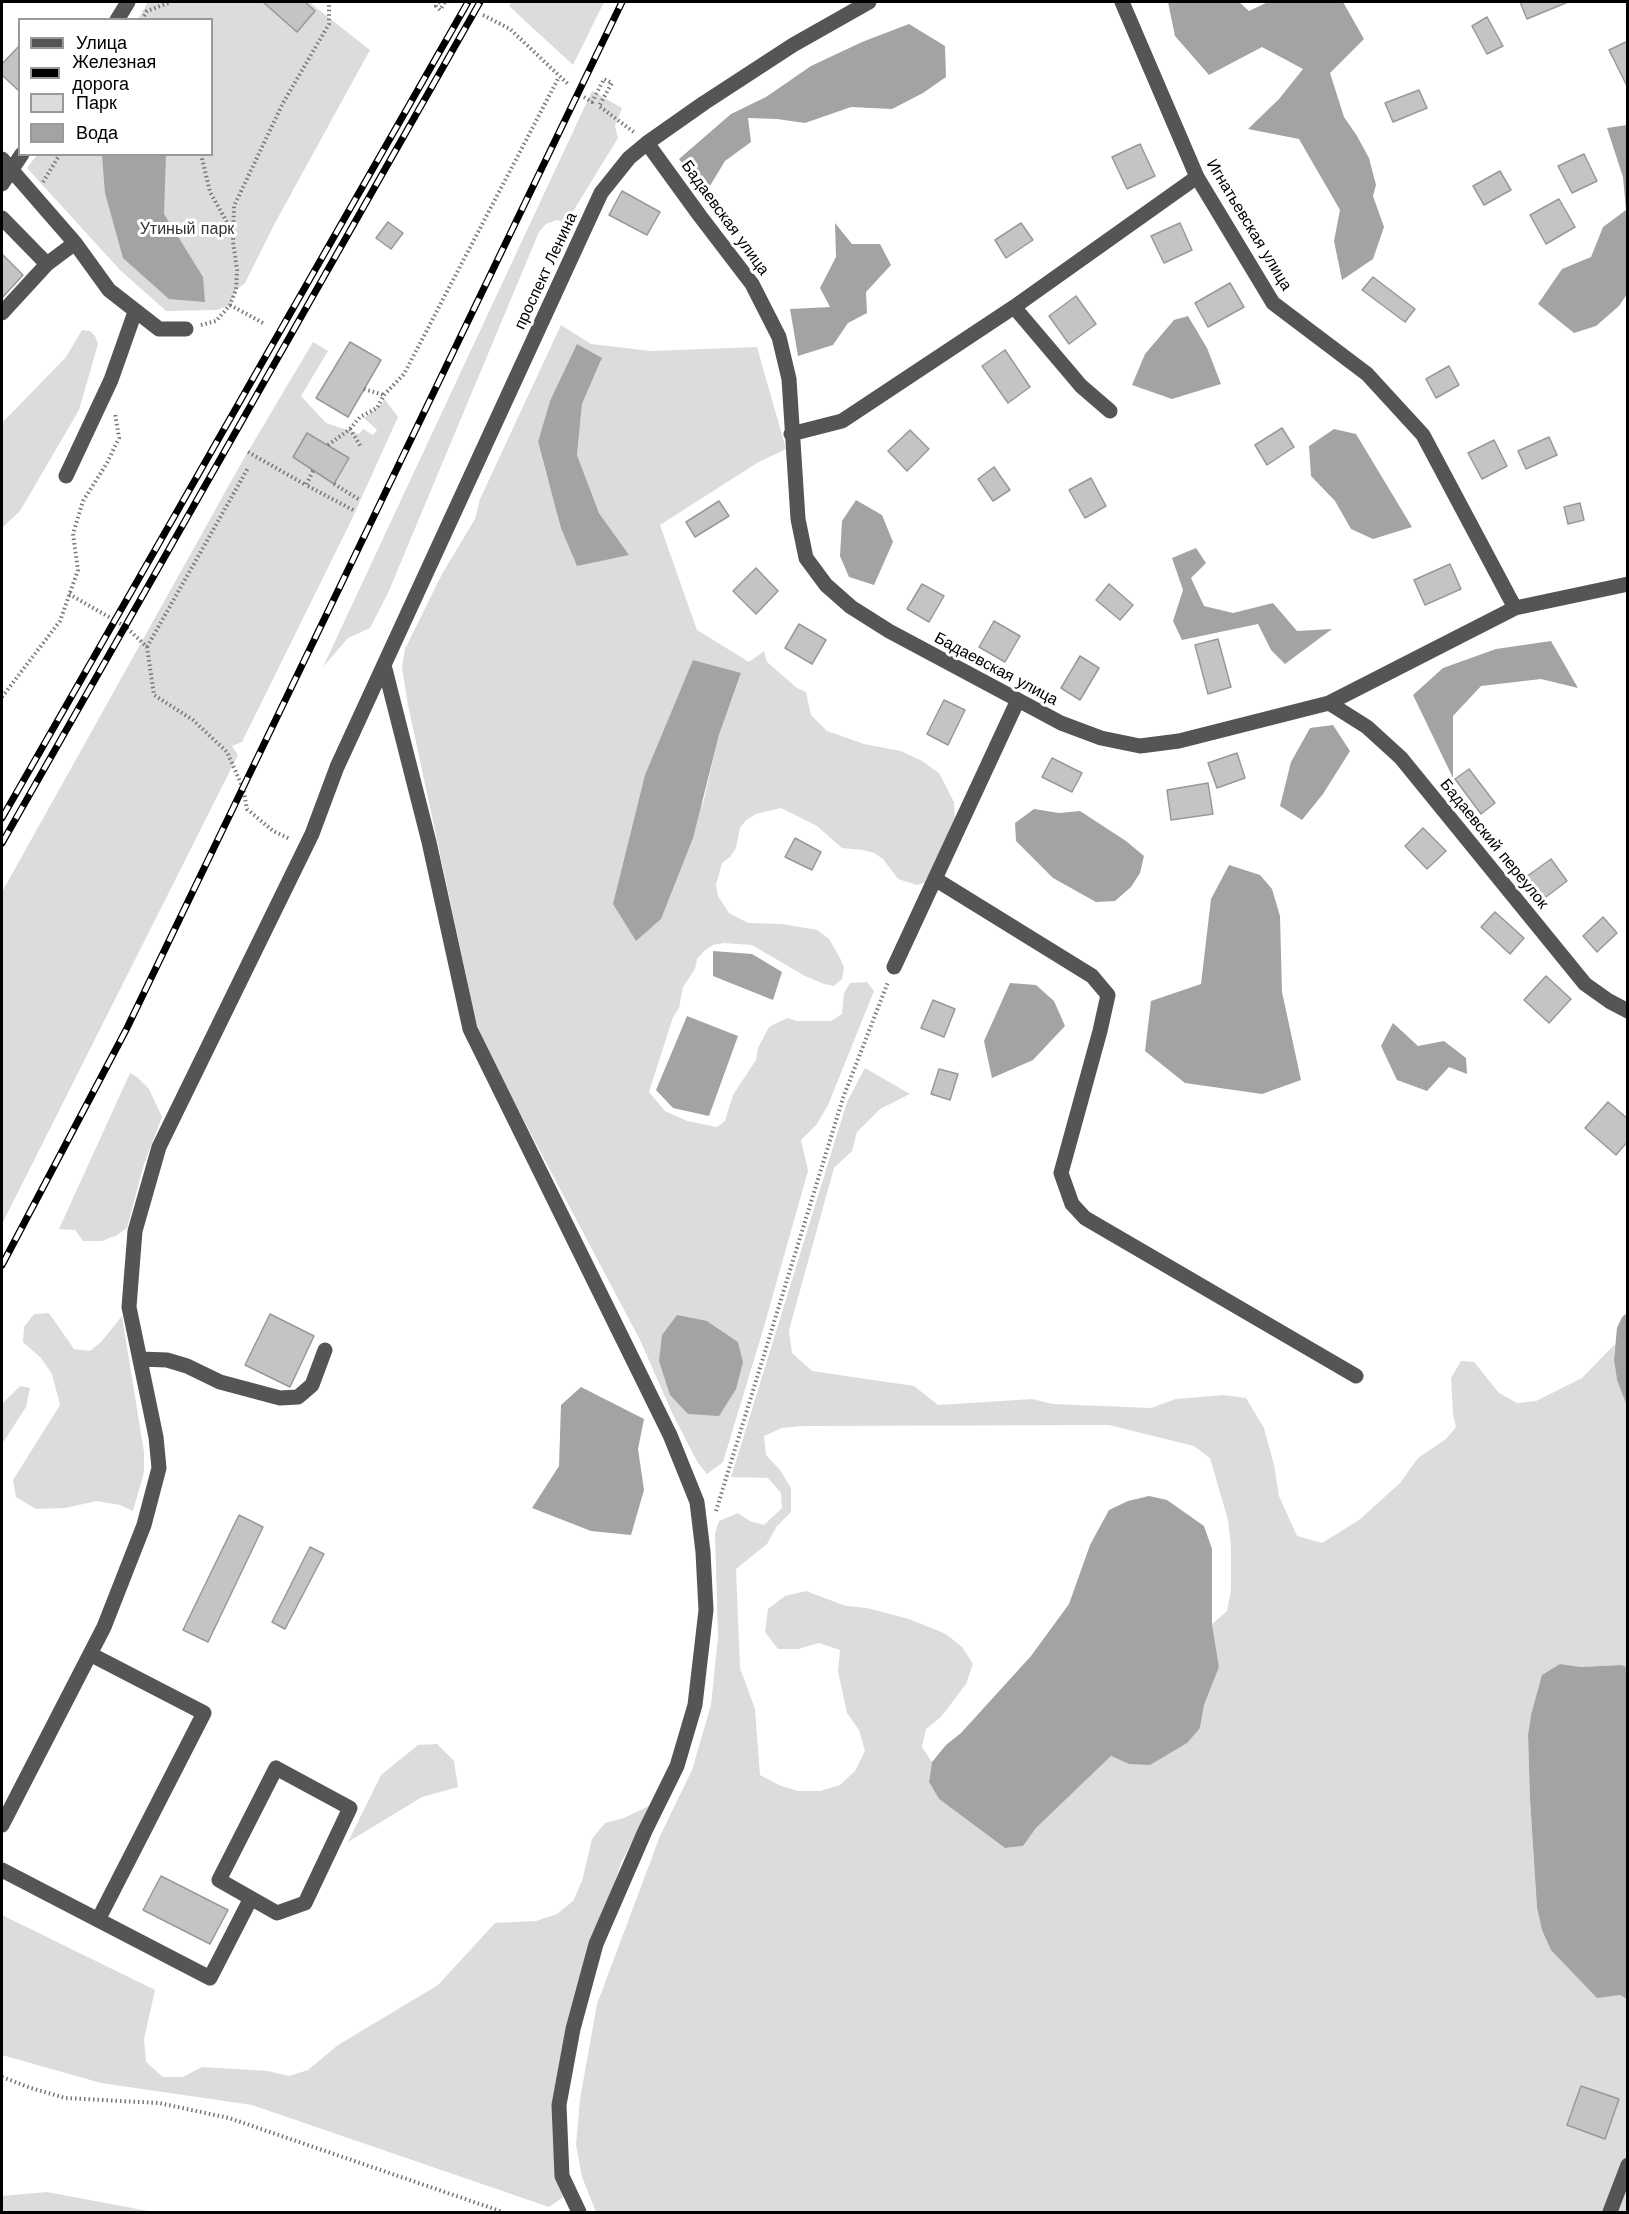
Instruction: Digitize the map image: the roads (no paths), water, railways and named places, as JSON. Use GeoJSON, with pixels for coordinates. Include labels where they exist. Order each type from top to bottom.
{"type":"FeatureCollection","features":[{"type":"Feature","properties":{"kind":"street"},"geometry":{"type":"LineString","coordinates":[[118,18],[128,2]]}},
{"type":"Feature","properties":{"kind":"street","name":"проспект Ленина"},"geometry":{"type":"LineString","coordinates":[[2,1825],[104,1627],[144,1525],[159,1468],[156,1437],[129,1307],[135,1231],[159,1147],[305,847],[337,767],[601,193],[629,158],[647,143],[793,45],[869,2]]}},
{"type":"Feature","properties":{"kind":"street","name":"Игнатьевская улица"},"geometry":{"type":"LineString","coordinates":[[1122,2],[1197,177],[1273,303],[1367,374],[1423,435],[1515,608]]}},
{"type":"Feature","properties":{"kind":"street","name":"Бадаевская улица"},"geometry":{"type":"LineString","coordinates":[[647,143],[753,284],[779,337],[789,379],[798,519],[806,558],[826,585],[851,608],[1017,702],[1061,723],[1101,738],[1140,746],[1179,741],[1329,703],[1515,608],[1628,584]]}},
{"type":"Feature","properties":{"kind":"street"},"geometry":{"type":"LineString","coordinates":[[2,183],[6,164],[19,156]]}},
{"type":"Feature","properties":{"kind":"street"},"geometry":{"type":"LineString","coordinates":[[6,164],[75,243],[109,290],[159,329],[186,329]]}},
{"type":"Feature","properties":{"kind":"street"},"geometry":{"type":"LineString","coordinates":[[791,434],[842,421],[1014,307],[1197,177]]}},
{"type":"Feature","properties":{"kind":"street"},"geometry":{"type":"LineString","coordinates":[[2,218],[47,264]]}},
{"type":"Feature","properties":{"kind":"street"},"geometry":{"type":"LineString","coordinates":[[2,313],[47,264],[75,243]]}},
{"type":"Feature","properties":{"kind":"street"},"geometry":{"type":"LineString","coordinates":[[1014,307],[1081,386],[1110,411]]}},
{"type":"Feature","properties":{"kind":"street"},"geometry":{"type":"LineString","coordinates":[[66,476],[111,380],[135,312]]}},
{"type":"Feature","properties":{"kind":"street"},"geometry":{"type":"LineString","coordinates":[[384,664],[429,842],[470,1029],[670,1435],[697,1502],[703,1552],[706,1610],[695,1705],[677,1766],[645,1831],[596,1944],[573,2029],[559,2105],[562,2176],[579,2212]]}},
{"type":"Feature","properties":{"kind":"street"},"geometry":{"type":"LineString","coordinates":[[894,967],[1017,702]]}},
{"type":"Feature","properties":{"kind":"street","name":"Бадаевский переулок"},"geometry":{"type":"LineString","coordinates":[[1329,703],[1366,727],[1401,758],[1585,984],[1628,1011]]}},
{"type":"Feature","properties":{"kind":"street"},"geometry":{"type":"LineString","coordinates":[[935,879],[1092,976],[1107,995],[1100,1031],[1061,1173],[1072,1204],[1085,1218],[1356,1376]]}},
{"type":"Feature","properties":{"kind":"street"},"geometry":{"type":"LineString","coordinates":[[140,1359],[167,1360],[187,1366],[220,1382],[280,1398],[298,1396],[312,1385],[325,1350]]}},
{"type":"Feature","properties":{"kind":"street"},"geometry":{"type":"LineString","coordinates":[[90,1653],[204,1713],[98,1920]]}},
{"type":"Feature","properties":{"kind":"street"},"geometry":{"type":"LineString","coordinates":[[276,1768],[350,1808],[305,1903],[277,1913],[250,1900],[219,1881],[276,1768]]}},
{"type":"Feature","properties":{"kind":"street"},"geometry":{"type":"LineString","coordinates":[[2,1870],[210,1978],[250,1900]]}},
{"type":"Feature","properties":{"kind":"street"},"geometry":{"type":"LineString","coordinates":[[1610,2212],[1628,2165]]}},
{"type":"Feature","properties":{"kind":"water"},"geometry":{"type":"Polygon","coordinates":[[[1168,2],[1239,2],[1249,11],[1268,2],[1343,2],[1364,39],[1330,73],[1344,117],[1369,158],[1376,185],[1373,196],[1384,227],[1373,259],[1342,280],[1334,241],[1340,210],[1299,139],[1248,129],[1279,99],[1303,69],[1262,47],[1209,75],[1175,36],[1168,2]]]}},
{"type":"Feature","properties":{"kind":"water"},"geometry":{"type":"Polygon","coordinates":[[[909,24],[945,46],[946,77],[923,93],[892,109],[851,107],[805,123],[748,118],[751,142],[725,161],[705,194],[679,159],[731,114],[766,97],[811,66],[862,42],[909,24]]]}},
{"type":"Feature","properties":{"kind":"water"},"geometry":{"type":"Polygon","coordinates":[[[1627,125],[1627,294],[1619,306],[1596,326],[1574,333],[1538,304],[1562,269],[1591,257],[1603,227],[1626,210],[1623,177],[1607,128],[1627,125]]]}},
{"type":"Feature","properties":{"kind":"water"},"geometry":{"type":"Polygon","coordinates":[[[102,156],[166,156],[164,214],[203,277],[205,302],[169,299],[123,258],[105,193],[102,156]]]}},
{"type":"Feature","properties":{"kind":"water"},"geometry":{"type":"Polygon","coordinates":[[[835,223],[852,244],[880,244],[891,265],[866,292],[867,313],[848,323],[833,345],[798,356],[790,309],[830,307],[820,288],[836,257],[835,223]]]}},
{"type":"Feature","properties":{"kind":"water"},"geometry":{"type":"Polygon","coordinates":[[[1188,316],[1207,348],[1221,384],[1172,399],[1132,385],[1145,354],[1174,320],[1188,316]]]}},
{"type":"Feature","properties":{"kind":"water"},"geometry":{"type":"Polygon","coordinates":[[[577,344],[602,358],[582,404],[577,455],[599,513],[629,555],[577,566],[561,528],[538,442],[550,401],[577,344]]]}},
{"type":"Feature","properties":{"kind":"water"},"geometry":{"type":"Polygon","coordinates":[[[1334,429],[1356,434],[1412,527],[1373,539],[1351,529],[1335,501],[1311,476],[1309,446],[1334,429]]]}},
{"type":"Feature","properties":{"kind":"water"},"geometry":{"type":"Polygon","coordinates":[[[856,500],[882,515],[893,542],[874,585],[849,577],[840,556],[842,521],[856,500]]]}},
{"type":"Feature","properties":{"kind":"water"},"geometry":{"type":"Polygon","coordinates":[[[1196,548],[1206,563],[1191,578],[1204,606],[1233,613],[1273,603],[1297,631],[1332,629],[1285,664],[1271,650],[1258,624],[1182,640],[1173,621],[1183,590],[1172,558],[1196,548]]]}},
{"type":"Feature","properties":{"kind":"water"},"geometry":{"type":"Polygon","coordinates":[[[1551,641],[1578,688],[1541,679],[1481,686],[1453,716],[1453,778],[1413,695],[1443,668],[1496,649],[1551,641]]]}},
{"type":"Feature","properties":{"kind":"water"},"geometry":{"type":"Polygon","coordinates":[[[693,660],[741,673],[719,735],[693,838],[661,919],[636,941],[613,904],[645,775],[693,660]]]}},
{"type":"Feature","properties":{"kind":"water"},"geometry":{"type":"Polygon","coordinates":[[[1333,725],[1350,751],[1323,794],[1302,820],[1280,806],[1291,762],[1310,728],[1333,725]]]}},
{"type":"Feature","properties":{"kind":"water"},"geometry":{"type":"Polygon","coordinates":[[[1034,809],[1059,813],[1080,811],[1126,841],[1144,856],[1140,873],[1131,887],[1115,901],[1096,902],[1053,878],[1016,841],[1015,823],[1034,809]]]}},
{"type":"Feature","properties":{"kind":"water"},"geometry":{"type":"Polygon","coordinates":[[[1229,865],[1260,875],[1272,889],[1280,916],[1282,992],[1301,1080],[1262,1094],[1185,1083],[1145,1051],[1151,1001],[1201,984],[1211,899],[1229,865]]]}},
{"type":"Feature","properties":{"kind":"water"},"geometry":{"type":"Polygon","coordinates":[[[713,951],[752,954],[782,972],[773,1000],[713,976],[713,951]]]}},
{"type":"Feature","properties":{"kind":"water"},"geometry":{"type":"Polygon","coordinates":[[[1010,983],[1036,985],[1054,1001],[1065,1026],[1033,1060],[992,1078],[984,1041],[1010,983]]]}},
{"type":"Feature","properties":{"kind":"water"},"geometry":{"type":"Polygon","coordinates":[[[687,1016],[738,1036],[709,1116],[673,1108],[656,1090],[687,1016]]]}},
{"type":"Feature","properties":{"kind":"water"},"geometry":{"type":"Polygon","coordinates":[[[1393,1023],[1418,1046],[1444,1041],[1466,1058],[1467,1074],[1449,1067],[1427,1091],[1397,1080],[1381,1046],[1393,1023]]]}},
{"type":"Feature","properties":{"kind":"water"},"geometry":{"type":"Polygon","coordinates":[[[1627,1313],[1627,1406],[1617,1380],[1614,1360],[1617,1328],[1622,1317],[1627,1313]]]}},
{"type":"Feature","properties":{"kind":"water"},"geometry":{"type":"Polygon","coordinates":[[[677,1315],[707,1321],[738,1342],[743,1362],[736,1389],[719,1416],[688,1414],[670,1395],[659,1361],[662,1335],[677,1315]]]}},
{"type":"Feature","properties":{"kind":"water"},"geometry":{"type":"Polygon","coordinates":[[[581,1387],[644,1419],[638,1449],[644,1490],[631,1535],[591,1531],[532,1508],[559,1466],[561,1405],[581,1387]]]}},
{"type":"Feature","properties":{"kind":"water"},"geometry":{"type":"Polygon","coordinates":[[[1149,1496],[1167,1500],[1204,1526],[1212,1549],[1212,1624],[1219,1667],[1204,1705],[1200,1728],[1187,1743],[1150,1765],[1129,1764],[1111,1756],[1036,1828],[1023,1846],[1005,1848],[939,1799],[929,1782],[932,1762],[1031,1656],[1069,1604],[1090,1545],[1109,1510],[1128,1501],[1149,1496]]]}},
{"type":"Feature","properties":{"kind":"water"},"geometry":{"type":"Polygon","coordinates":[[[1560,1664],[1581,1667],[1621,1665],[1627,1667],[1627,1999],[1620,1995],[1597,1998],[1551,1950],[1542,1930],[1537,1908],[1528,1735],[1542,1675],[1560,1664]]]}},
{"type":"Feature","properties":{"kind":"railway"},"geometry":{"type":"LineString","coordinates":[[2,818],[468,2]]}},
{"type":"Feature","properties":{"kind":"railway"},"geometry":{"type":"LineString","coordinates":[[2,843],[480,2]]}},
{"type":"Feature","properties":{"kind":"railway"},"geometry":{"type":"LineString","coordinates":[[2,1265],[126,1030],[622,2]]}},
{"type":"Feature","properties":{"kind":"park label","name":"Утиный парк"},"geometry":{"type":"Point","coordinates":[187,229]}}]}
